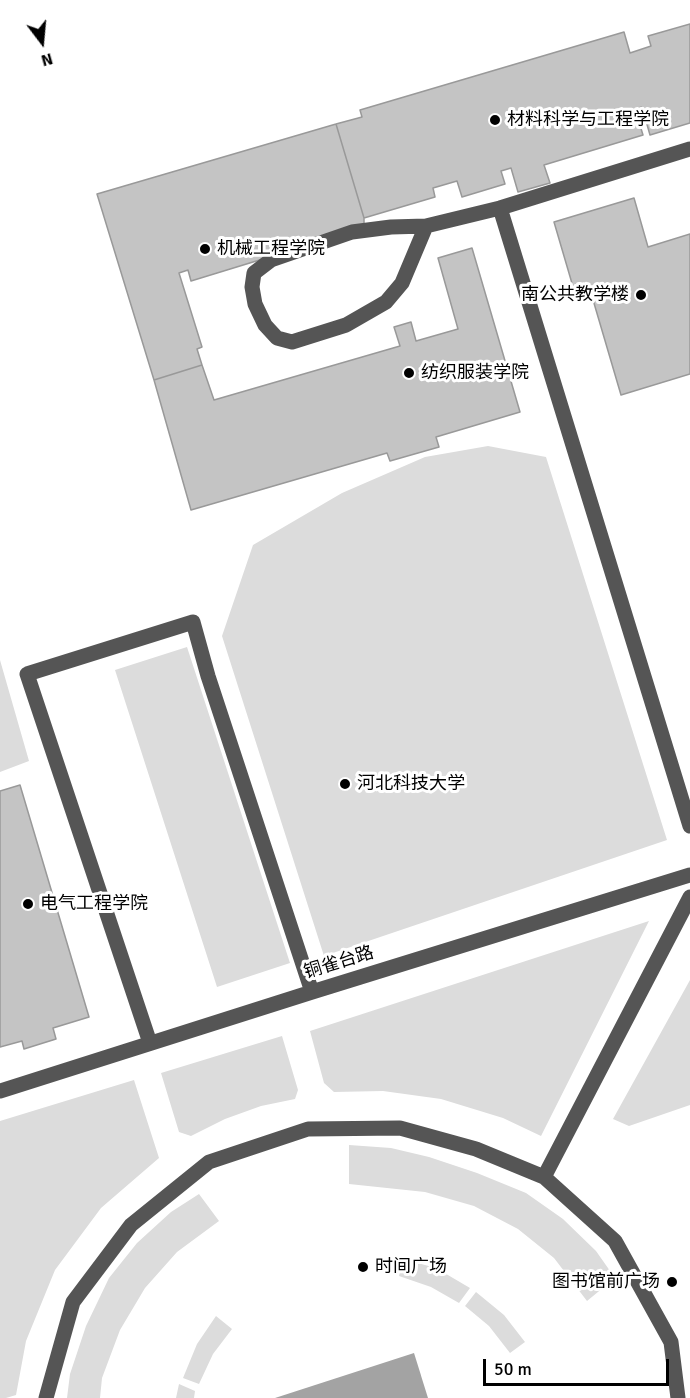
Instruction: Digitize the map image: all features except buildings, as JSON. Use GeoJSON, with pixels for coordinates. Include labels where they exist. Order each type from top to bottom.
{"type":"FeatureCollection","features":[{"type":"Feature","properties":{"kind":"lane"},"geometry":{"type":"LineString","coordinates":[[426,226],[402,283],[386,302],[345,324],[292,342],[278,338],[266,325],[255,304],[252,286],[254,273],[271,260],[352,232],[391,227],[426,226],[500,208],[690,149]]}},
{"type":"Feature","properties":{"kind":"lane"},"geometry":{"type":"LineString","coordinates":[[500,208],[690,826]]}},
{"type":"Feature","properties":{"kind":"lane"},"geometry":{"type":"LineString","coordinates":[[150,1043],[27,674],[193,622],[208,676],[312,992]]}},
{"type":"Feature","properties":{"kind":"lane","name":"铜雀台路"},"geometry":{"type":"LineString","coordinates":[[0,1091],[690,875]]}},
{"type":"Feature","properties":{"kind":"lane"},"geometry":{"type":"LineString","coordinates":[[544,1177],[690,897]]}},
{"type":"Feature","properties":{"kind":"lane"},"geometry":{"type":"LineString","coordinates":[[46,1398],[73,1302],[131,1225],[209,1162],[308,1128],[400,1128],[476,1149],[544,1177],[615,1241],[671,1342],[678,1398]]}},
{"type":"Feature","properties":{"kind":"shaded area"},"geometry":{"type":"Polygon","coordinates":[[[488,446],[546,457],[667,840],[324,956],[222,636],[253,545],[342,493],[425,457],[488,446]]]}},
{"type":"Feature","properties":{"kind":"shaded area"},"geometry":{"type":"Polygon","coordinates":[[[187,647],[290,963],[217,987],[115,670],[187,647]]]}},
{"type":"Feature","properties":{"kind":"shaded area"},"geometry":{"type":"Polygon","coordinates":[[[0,660],[29,761],[0,772],[0,660]]]}},
{"type":"Feature","properties":{"kind":"shaded area"},"geometry":{"type":"Polygon","coordinates":[[[649,921],[541,1136],[503,1118],[441,1099],[383,1091],[334,1092],[324,1083],[310,1031],[649,921]]]}},
{"type":"Feature","properties":{"kind":"shaded area"},"geometry":{"type":"Polygon","coordinates":[[[690,980],[690,1105],[629,1126],[613,1119],[690,980]]]}},
{"type":"Feature","properties":{"kind":"shaded area"},"geometry":{"type":"Polygon","coordinates":[[[282,1036],[298,1090],[295,1099],[261,1106],[225,1119],[191,1136],[179,1132],[161,1073],[282,1036]]]}},
{"type":"Feature","properties":{"kind":"shaded area"},"geometry":{"type":"Polygon","coordinates":[[[134,1080],[159,1158],[101,1208],[55,1270],[26,1341],[16,1395],[0,1398],[0,1121],[134,1080]]]}},
{"type":"Feature","properties":{"kind":"shaded area"},"geometry":{"type":"Polygon","coordinates":[[[349,1145],[391,1148],[429,1157],[526,1193],[563,1219],[596,1251],[615,1278],[587,1301],[554,1258],[518,1229],[474,1206],[425,1192],[349,1184],[349,1145]]]}},
{"type":"Feature","properties":{"kind":"shaded area"},"geometry":{"type":"Polygon","coordinates":[[[199,1194],[219,1221],[177,1252],[145,1288],[120,1330],[102,1378],[100,1398],[67,1398],[70,1374],[86,1326],[109,1278],[137,1243],[171,1212],[199,1194]]]}},
{"type":"Feature","properties":{"kind":"shaded area"},"geometry":{"type":"Polygon","coordinates":[[[403,1259],[436,1268],[470,1288],[459,1303],[431,1287],[399,1276],[403,1259]]]}},
{"type":"Feature","properties":{"kind":"shaded area"},"geometry":{"type":"Polygon","coordinates":[[[476,1292],[504,1315],[525,1342],[510,1353],[489,1326],[465,1306],[476,1292]]]}},
{"type":"Feature","properties":{"kind":"shaded area"},"geometry":{"type":"Polygon","coordinates":[[[216,1316],[232,1329],[213,1354],[199,1384],[183,1378],[197,1344],[216,1316]]]}},
{"type":"Feature","properties":{"kind":"shaded area"},"geometry":{"type":"Polygon","coordinates":[[[414,1353],[428,1398],[275,1398],[414,1353]]]}},
{"type":"Feature","properties":{"kind":"shaded area"},"geometry":{"type":"Polygon","coordinates":[[[179,1384],[195,1391],[194,1398],[176,1398],[179,1384]]]}},
{"type":"Feature","properties":{"kind":"place","name":"材料科学与工程学院"},"geometry":{"type":"Point","coordinates":[495,120]}},
{"type":"Feature","properties":{"kind":"place","name":"机械工程学院"},"geometry":{"type":"Point","coordinates":[205,249]}},
{"type":"Feature","properties":{"kind":"place","name":"南公共教学楼"},"geometry":{"type":"Point","coordinates":[641,295]}},
{"type":"Feature","properties":{"kind":"place","name":"纺织服装学院"},"geometry":{"type":"Point","coordinates":[409,373]}},
{"type":"Feature","properties":{"kind":"place","name":"河北科技大学"},"geometry":{"type":"Point","coordinates":[345,784]}},
{"type":"Feature","properties":{"kind":"place","name":"电气工程学院"},"geometry":{"type":"Point","coordinates":[28,904]}},
{"type":"Feature","properties":{"kind":"place","name":"时间广场"},"geometry":{"type":"Point","coordinates":[363,1267]}},
{"type":"Feature","properties":{"kind":"place","name":"图书馆前广场"},"geometry":{"type":"Point","coordinates":[672,1282]}}]}
